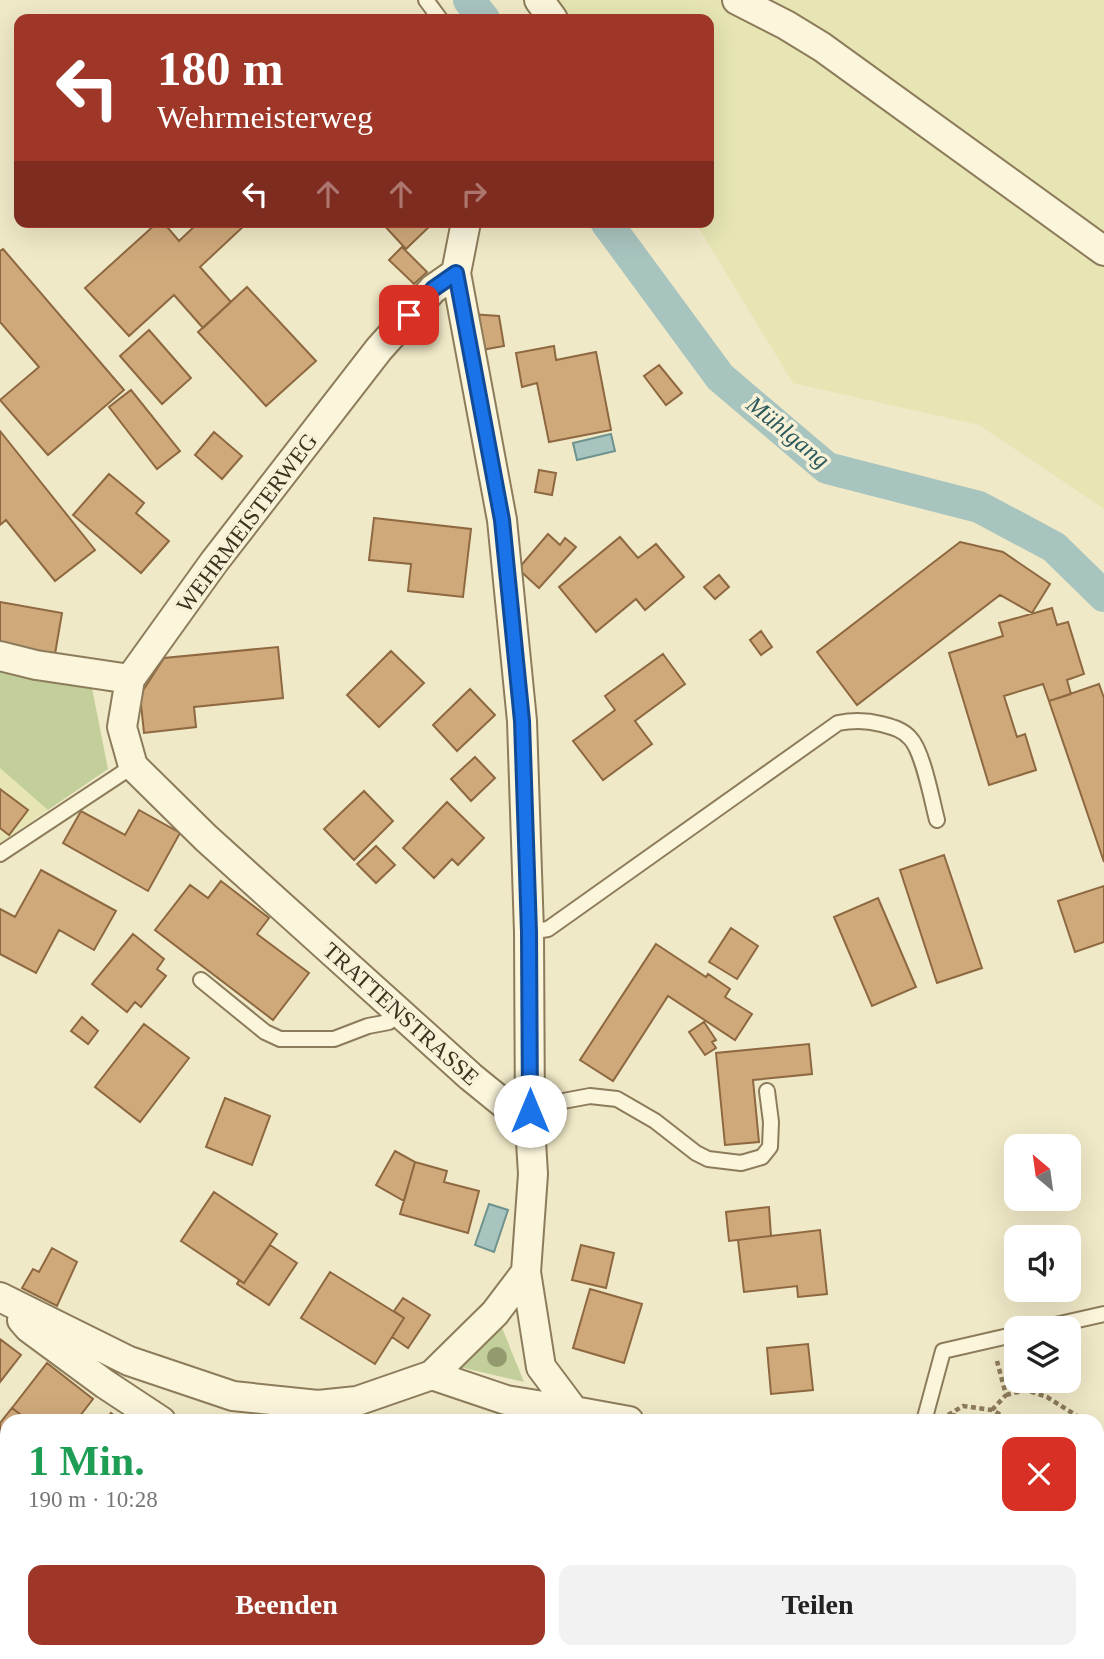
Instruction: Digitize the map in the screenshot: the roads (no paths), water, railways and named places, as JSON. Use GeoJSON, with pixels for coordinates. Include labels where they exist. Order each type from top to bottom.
{"type":"FeatureCollection","features":[{"type":"Feature","properties":{"kind":"street"},"geometry":{"type":"LineString","coordinates":[[737,0],[786,25],[833,55],[1104,251]]}},
{"type":"Feature","properties":{"kind":"street"},"geometry":{"type":"LineString","coordinates":[[465,228],[456,273],[502,520],[522,721],[533,1174],[526,1272],[541,1367],[574,1412]]}},
{"type":"Feature","properties":{"kind":"street","name":"WEHRMEISTERWEG"},"geometry":{"type":"LineString","coordinates":[[130,680],[214,562],[379,349],[433,289],[456,273]]}},
{"type":"Feature","properties":{"kind":"street"},"geometry":{"type":"LineString","coordinates":[[0,656],[36,665],[130,680]]}},
{"type":"Feature","properties":{"kind":"street","name":"TRATTENSTRASSE"},"geometry":{"type":"LineString","coordinates":[[130,680],[122,727],[133,766],[205,838],[471,1077],[530,1118]]}},
{"type":"Feature","properties":{"kind":"street"},"geometry":{"type":"LineString","coordinates":[[7,1301],[129,1361],[233,1396],[318,1405],[357,1401],[432,1375],[495,1313],[526,1272]]}},
{"type":"Feature","properties":{"kind":"street"},"geometry":{"type":"LineString","coordinates":[[7,1301],[29,1328],[150,1414]]}},
{"type":"Feature","properties":{"kind":"street"},"geometry":{"type":"LineString","coordinates":[[432,1375],[506,1400],[586,1414]]}},
{"type":"Feature","properties":{"kind":"lane"},"geometry":{"type":"LineString","coordinates":[[529,932],[548,929],[838,723],[853,720],[873,722],[899,729],[911,738],[918,752],[937,820]]}},
{"type":"Feature","properties":{"kind":"lane"},"geometry":{"type":"LineString","coordinates":[[0,854],[133,766]]}},
{"type":"Feature","properties":{"kind":"lane"},"geometry":{"type":"LineString","coordinates":[[201,980],[265,1032],[280,1039],[334,1039],[368,1026],[389,1022],[397,1011]]}},
{"type":"Feature","properties":{"kind":"lane"},"geometry":{"type":"LineString","coordinates":[[530,1118],[558,1102],[590,1096],[617,1099],[655,1121],[696,1153],[708,1159],[741,1163],[762,1157],[770,1147],[771,1122],[767,1091]]}},
{"type":"Feature","properties":{"kind":"lane"},"geometry":{"type":"LineString","coordinates":[[1081,1319],[1104,1314]]}},
{"type":"Feature","properties":{"kind":"lane"},"geometry":{"type":"LineString","coordinates":[[926,1414],[943,1351],[1004,1337]]}},
{"type":"Feature","properties":{"kind":"water"},"geometry":{"type":"Polygon","coordinates":[[[611,434],[615,451],[577,460],[573,443],[611,434]]]}},
{"type":"Feature","properties":{"kind":"water"},"geometry":{"type":"Polygon","coordinates":[[[489,1204],[508,1210],[494,1252],[475,1245],[489,1204]]]}},
{"type":"Feature","properties":{"kind":"waterway","name":"Mühlgang"},"geometry":{"type":"LineString","coordinates":[[469,0],[480,14]]}},
{"type":"Feature","properties":{"kind":"waterway","name":"Mühlgang"},"geometry":{"type":"LineString","coordinates":[[610,228],[720,377],[827,468],[979,507],[1054,547],[1104,596]]}}]}
